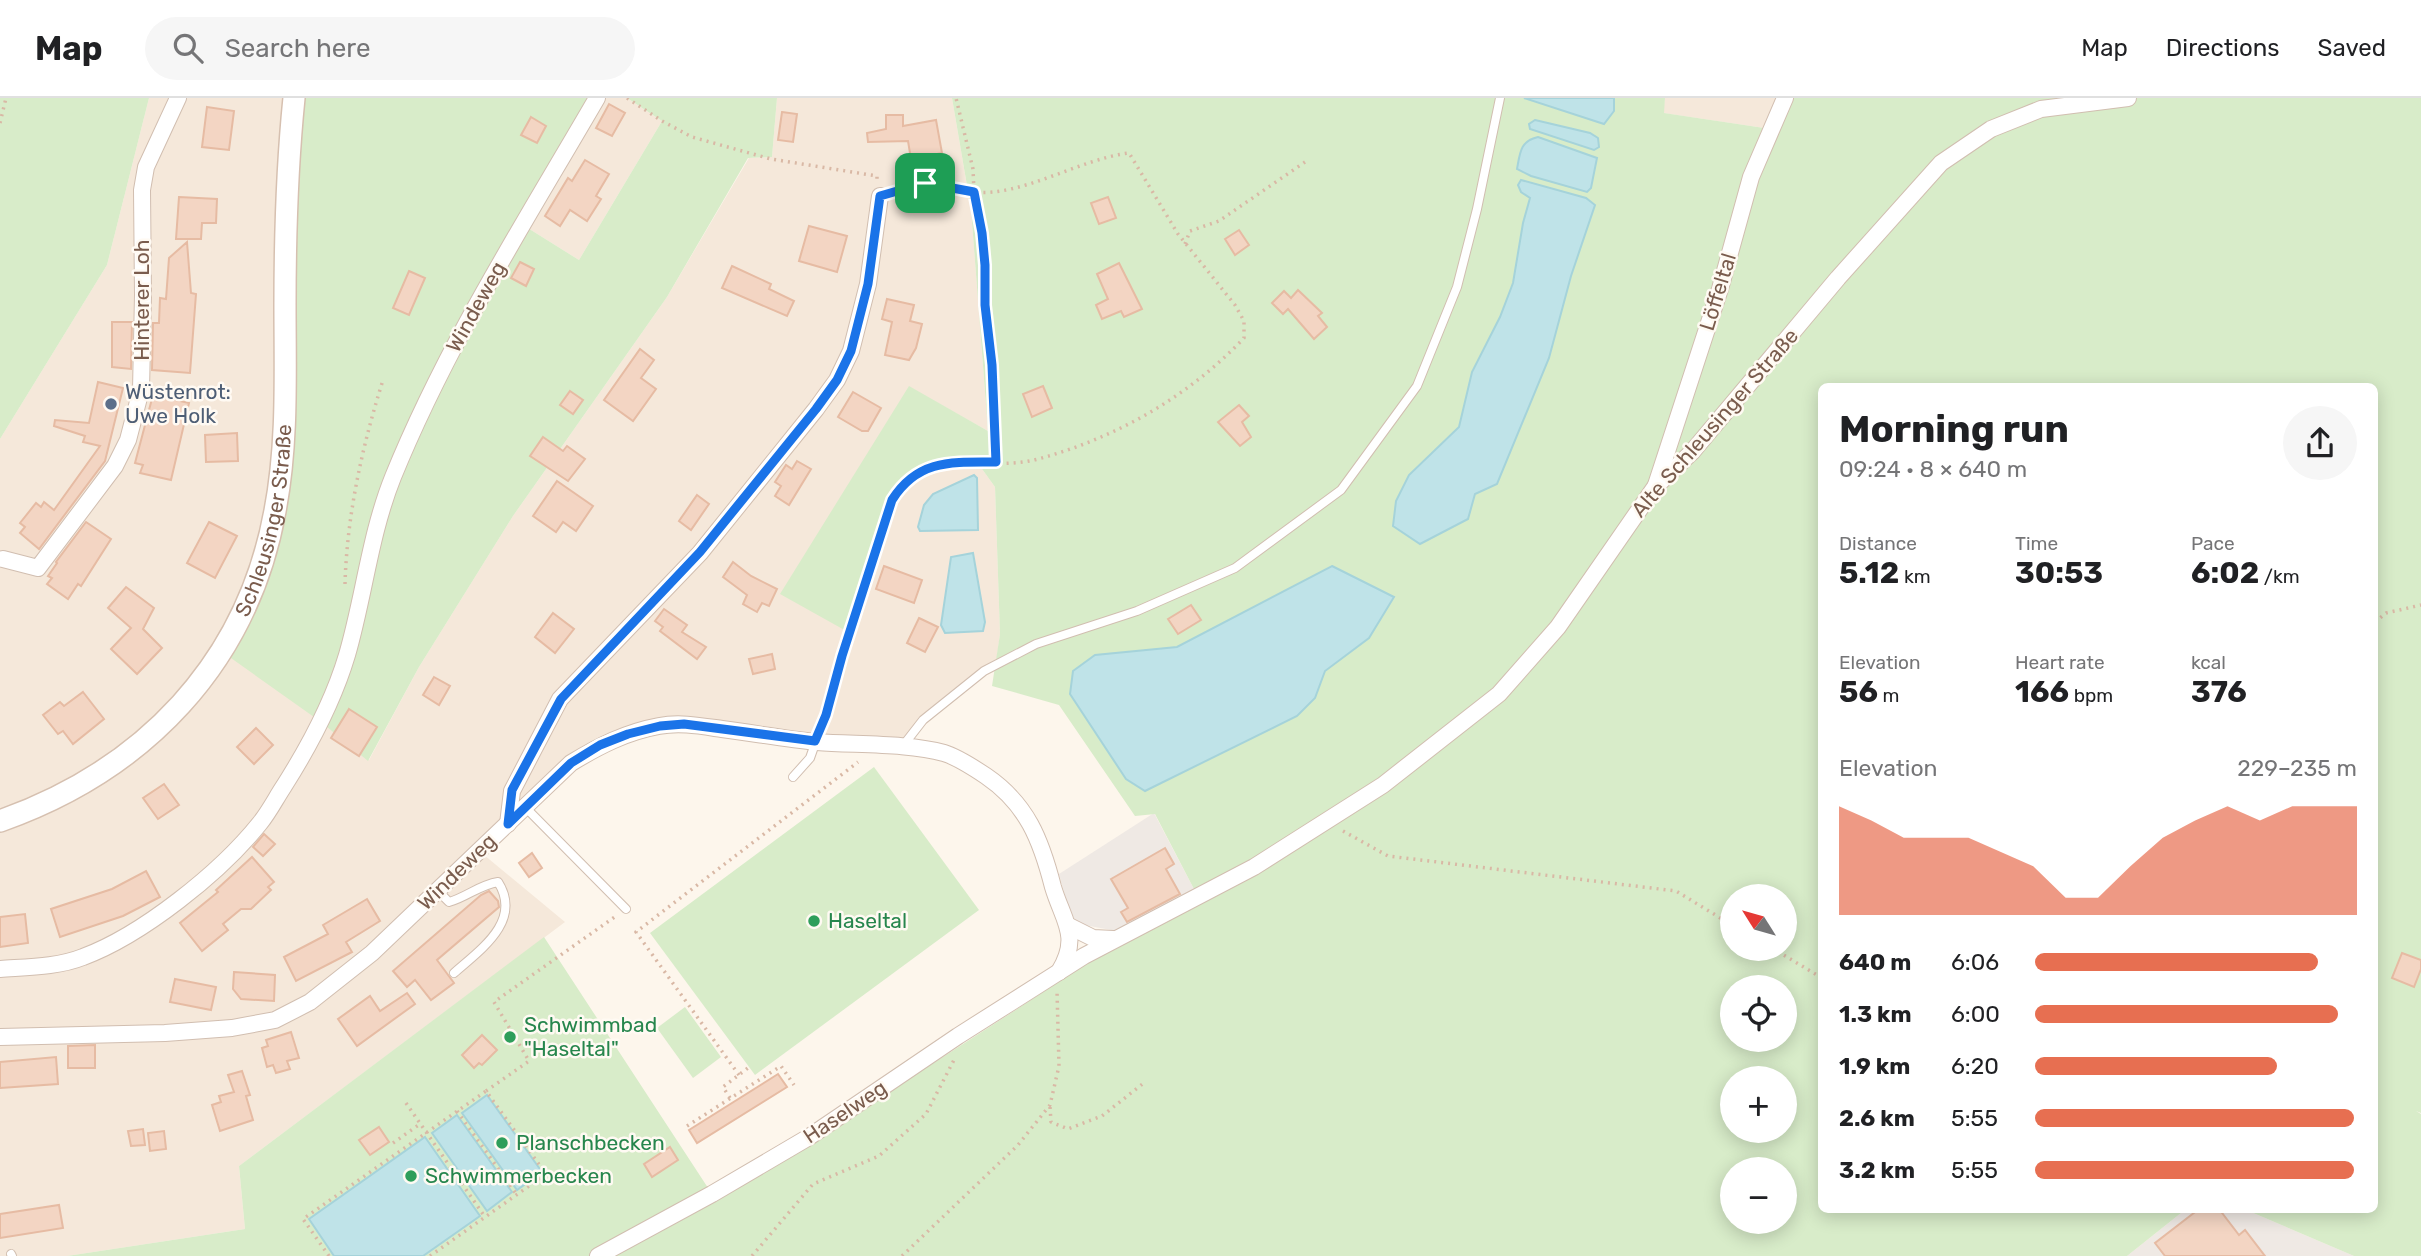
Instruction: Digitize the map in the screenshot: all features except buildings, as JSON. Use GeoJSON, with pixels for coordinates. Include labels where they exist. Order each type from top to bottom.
{"type":"FeatureCollection","features":[{"type":"Feature","properties":{"kind":"main road","name":"Schleusinger Straße"},"geometry":{"type":"LineString","coordinates":[[0,821],[62,795],[99,775],[135,750],[191,694],[221,652],[247,607],[264,559],[275,511],[283,445],[287,166],[294,98]]}},
{"type":"Feature","properties":{"kind":"street","name":"Hinterer Loh"},"geometry":{"type":"LineString","coordinates":[[3,559],[38,568],[115,466],[128,440],[141,390],[142,190],[146,167],[178,98]]}},
{"type":"Feature","properties":{"kind":"street","name":"Windeweg"},"geometry":{"type":"LineString","coordinates":[[0,970],[82,958],[131,934],[192,889],[231,855],[260,823],[308,747],[332,694],[347,655],[364,576],[392,479],[440,370],[597,98]]}},
{"type":"Feature","properties":{"kind":"street","name":"Löffeltal"},"geometry":{"type":"LineString","coordinates":[[1655,487],[1720,289],[1751,177],[1785,98]]}},
{"type":"Feature","properties":{"kind":"street","name":"Alte Schleusinger Straße"},"geometry":{"type":"LineString","coordinates":[[1084,956],[1254,867],[1383,785],[1499,694],[1558,627],[1655,487],[1692,452],[1838,278],[1941,163],[1991,129],[2041,109],[2128,98]]}},
{"type":"Feature","properties":{"kind":"street"},"geometry":{"type":"LineString","coordinates":[[508,824],[512,790],[561,699],[700,552],[837,380],[851,351],[868,284],[880,196]]}},
{"type":"Feature","properties":{"kind":"street","name":"Windeweg"},"geometry":{"type":"LineString","coordinates":[[0,1037],[164,1033],[232,1028],[275,1020],[310,1002],[372,953],[571,763],[600,745],[660,726],[684,724],[815,741],[945,753],[987,777],[1019,807],[1041,843],[1059,907],[1069,926]]}},
{"type":"Feature","properties":{"kind":"street"},"geometry":{"type":"LineString","coordinates":[[1056,975],[1067,956],[1069,926],[1093,937],[1113,939]]}},
{"type":"Feature","properties":{"kind":"street","name":"Haselweg"},"geometry":{"type":"LineString","coordinates":[[598,1256],[809,1137],[1084,956]]}},
{"type":"Feature","properties":{"kind":"lane"},"geometry":{"type":"LineString","coordinates":[[902,747],[923,720],[984,671],[1036,644],[1137,611],[1235,568],[1341,490],[1417,386],[1457,287],[1477,209],[1500,98]]}},
{"type":"Feature","properties":{"kind":"lane"},"geometry":{"type":"LineString","coordinates":[[793,777],[810,758],[829,704]]}},
{"type":"Feature","properties":{"kind":"lane"},"geometry":{"type":"LineString","coordinates":[[526,808],[626,909]]}},
{"type":"Feature","properties":{"kind":"lane"},"geometry":{"type":"LineString","coordinates":[[437,890],[449,902],[463,898],[484,884],[498,882],[505,894],[505,913],[495,937],[454,973]]}},
{"type":"Feature","properties":{"kind":"path"},"geometry":{"type":"LineString","coordinates":[[0,123],[6,98]]}},
{"type":"Feature","properties":{"kind":"path"},"geometry":{"type":"LineString","coordinates":[[628,98],[692,137],[771,159],[877,176],[880,196],[925,183],[984,193],[1012,188],[1111,155],[1129,153],[1185,244],[1235,305],[1244,321],[1244,338],[1221,362],[1179,395],[1140,419],[1093,440],[1038,459],[1013,464],[959,461],[934,466],[915,474],[902,485],[892,500],[829,704]]}},
{"type":"Feature","properties":{"kind":"path"},"geometry":{"type":"LineString","coordinates":[[957,98],[971,159],[982,233],[996,462]]}},
{"type":"Feature","properties":{"kind":"path"},"geometry":{"type":"LineString","coordinates":[[1185,244],[1190,231],[1219,221],[1305,162]]}},
{"type":"Feature","properties":{"kind":"path"},"geometry":{"type":"LineString","coordinates":[[344,597],[346,544],[362,452],[383,380]]}},
{"type":"Feature","properties":{"kind":"path"},"geometry":{"type":"LineString","coordinates":[[2378,620],[2386,613],[2421,605]]}},
{"type":"Feature","properties":{"kind":"path"},"geometry":{"type":"LineString","coordinates":[[739,1075],[636,932],[858,762]]}},
{"type":"Feature","properties":{"kind":"path"},"geometry":{"type":"LineString","coordinates":[[1325,822],[1388,856],[1676,891],[1720,918]]}},
{"type":"Feature","properties":{"kind":"path"},"geometry":{"type":"LineString","coordinates":[[329,1256],[303,1219],[529,1060],[494,1002],[626,909]]}},
{"type":"Feature","properties":{"kind":"path"},"geometry":{"type":"LineString","coordinates":[[1794,961],[1818,976]]}},
{"type":"Feature","properties":{"kind":"path"},"geometry":{"type":"LineString","coordinates":[[1056,975],[1059,1066],[1050,1105],[1051,1122],[1068,1129],[1102,1115],[1145,1082]]}},
{"type":"Feature","properties":{"kind":"path"},"geometry":{"type":"LineString","coordinates":[[752,1256],[813,1184],[879,1156],[926,1114],[954,1062],[958,1037]]}},
{"type":"Feature","properties":{"kind":"path"},"geometry":{"type":"LineString","coordinates":[[687,1126],[781,1066],[794,1085]]}},
{"type":"Feature","properties":{"kind":"path"},"geometry":{"type":"LineString","coordinates":[[730,1098],[723,1087],[748,1068]]}},
{"type":"Feature","properties":{"kind":"path"},"geometry":{"type":"LineString","coordinates":[[430,1256],[546,1174],[486,1091]]}},
{"type":"Feature","properties":{"kind":"path"},"geometry":{"type":"LineString","coordinates":[[406,1103],[485,1217]]}},
{"type":"Feature","properties":{"kind":"path"},"geometry":{"type":"LineString","coordinates":[[902,1256],[1018,1145],[1050,1105]]}},
{"type":"Feature","properties":{"kind":"path"},"geometry":{"type":"LineString","coordinates":[[457,1111],[517,1195]]}},
{"type":"Feature","properties":{"kind":"path"},"geometry":{"type":"LineString","coordinates":[[393,1143],[420,1124]]}},
{"type":"Feature","properties":{"kind":"shaded area"},"geometry":{"type":"Polygon","coordinates":[[[149,98],[294,98],[321,722],[369,760],[419,667],[513,516],[667,297],[749,158],[772,157],[777,98],[952,98],[971,209],[988,431],[909,387],[892,500],[902,485],[915,474],[934,466],[959,461],[977,462],[995,487],[1000,634],[996,664],[923,720],[902,747],[684,724],[600,745],[478,850],[565,922],[239,1166],[245,1229],[67,1256],[0,1256],[0,439],[107,265],[149,98]]]}},
{"type":"Feature","properties":{"kind":"shaded area"},"geometry":{"type":"Polygon","coordinates":[[[597,98],[627,98],[662,121],[579,260],[523,225],[597,98]]]}},
{"type":"Feature","properties":{"kind":"shaded area"},"geometry":{"type":"Polygon","coordinates":[[[1665,98],[1785,98],[1771,129],[1663,113],[1665,98]]]}},
{"type":"Feature","properties":{"kind":"shaded area"},"geometry":{"type":"Polygon","coordinates":[[[1154,813],[1196,893],[1122,932],[1079,924],[1070,914],[1059,874],[1154,813]]]}},
{"type":"Feature","properties":{"kind":"shaded area"},"geometry":{"type":"Polygon","coordinates":[[[2181,1213],[2253,1213],[2354,1256],[2127,1256],[2181,1213]]]}},
{"type":"Feature","properties":{"kind":"green space"},"geometry":{"type":"Polygon","coordinates":[[[0,98],[149,98],[107,265],[0,439],[0,98]]]}},
{"type":"Feature","properties":{"kind":"green space"},"geometry":{"type":"Polygon","coordinates":[[[294,98],[597,98],[523,225],[579,260],[662,121],[627,98],[777,98],[772,157],[748,158],[667,297],[513,516],[419,667],[368,761],[321,722],[221,651],[275,511],[294,98]]]}},
{"type":"Feature","properties":{"kind":"green space"},"geometry":{"type":"Polygon","coordinates":[[[952,98],[1665,98],[1664,113],[1771,129],[1785,98],[2421,98],[2421,1113],[2416,1111],[2421,1114],[2421,1256],[2354,1256],[2253,1213],[2378,1213],[2378,383],[1818,383],[1818,1213],[2181,1213],[2127,1256],[615,1256],[908,1079],[1195,891],[1155,814],[1135,816],[1059,705],[992,686],[1000,634],[995,487],[977,462],[951,463],[928,468],[900,489],[892,500],[848,632],[780,594],[909,386],[988,431],[971,209],[952,98]]]}},
{"type":"Feature","properties":{"kind":"green space","name":"Haseltal"},"geometry":{"type":"Polygon","coordinates":[[[874,767],[979,910],[755,1075],[650,933],[874,767]]]}},
{"type":"Feature","properties":{"kind":"green space","name":"Schwimmbad \"Haseltal\""},"geometry":{"type":"Polygon","coordinates":[[[544,937],[712,1194],[598,1256],[67,1256],[245,1229],[239,1166],[544,937]]]}},
{"type":"Feature","properties":{"kind":"green space"},"geometry":{"type":"Polygon","coordinates":[[[685,1007],[721,1057],[693,1078],[657,1028],[685,1007]]]}},
{"type":"Feature","properties":{"kind":"water"},"geometry":{"type":"Polygon","coordinates":[[[1524,98],[1614,98],[1614,111],[1604,124],[1524,98]]]}},
{"type":"Feature","properties":{"kind":"water"},"geometry":{"type":"Polygon","coordinates":[[[1535,120],[1590,133],[1598,138],[1599,147],[1594,150],[1530,129],[1529,124],[1535,120]]]}},
{"type":"Feature","properties":{"kind":"water"},"geometry":{"type":"Polygon","coordinates":[[[1538,137],[1597,158],[1591,188],[1587,192],[1531,176],[1517,169],[1524,145],[1538,137]]]}},
{"type":"Feature","properties":{"kind":"water"},"geometry":{"type":"Polygon","coordinates":[[[1521,180],[1586,198],[1595,205],[1571,276],[1549,358],[1497,484],[1475,494],[1468,519],[1420,544],[1393,526],[1396,501],[1409,475],[1459,427],[1472,372],[1500,317],[1513,283],[1530,198],[1521,192],[1518,185],[1521,180]]]}},
{"type":"Feature","properties":{"kind":"water"},"geometry":{"type":"Polygon","coordinates":[[[974,475],[977,478],[978,530],[920,531],[918,527],[924,505],[933,494],[974,475]]]}},
{"type":"Feature","properties":{"kind":"water"},"geometry":{"type":"Polygon","coordinates":[[[973,553],[985,622],[983,631],[945,633],[941,625],[951,557],[973,553]]]}},
{"type":"Feature","properties":{"kind":"water"},"geometry":{"type":"Polygon","coordinates":[[[1332,566],[1394,597],[1369,638],[1325,671],[1315,698],[1297,716],[1145,791],[1126,779],[1070,694],[1073,671],[1095,655],[1177,647],[1332,566]]]}},
{"type":"Feature","properties":{"kind":"water","name":"Planschbecken"},"geometry":{"type":"Polygon","coordinates":[[[487,1095],[542,1172],[517,1190],[462,1113],[487,1095]]]}},
{"type":"Feature","properties":{"kind":"water"},"geometry":{"type":"Polygon","coordinates":[[[457,1115],[512,1192],[487,1211],[432,1133],[457,1115]]]}},
{"type":"Feature","properties":{"kind":"water","name":"Schwimmerbecken"},"geometry":{"type":"Polygon","coordinates":[[[425,1137],[480,1216],[423,1256],[334,1256],[309,1219],[425,1137]]]}},
{"type":"Feature","properties":{"kind":"place","name":"Wüstenrot: Uwe Holk"},"geometry":{"type":"Point","coordinates":[111,404]}},
{"type":"Feature","properties":{"kind":"place","name":"Haseltal"},"geometry":{"type":"Point","coordinates":[814,921]}},
{"type":"Feature","properties":{"kind":"place","name":"Schwimmbad \"Haseltal\""},"geometry":{"type":"Point","coordinates":[510,1037]}},
{"type":"Feature","properties":{"kind":"place","name":"Planschbecken"},"geometry":{"type":"Point","coordinates":[502,1143]}},
{"type":"Feature","properties":{"kind":"place","name":"Schwimmerbecken"},"geometry":{"type":"Point","coordinates":[411,1176]}},
{"type":"Feature","properties":{"kind":"route"},"geometry":{"type":"LineString","coordinates":[[925,183],[974,192],[985,265],[985,305],[992,365],[996,462],[959,461],[934,466],[915,474],[902,485],[892,500],[826,715],[815,741],[684,724],[660,726],[628,734],[600,745],[571,763],[508,824],[512,790],[561,699],[700,552],[837,380],[851,351],[861,316],[880,196],[925,183]]}}]}
